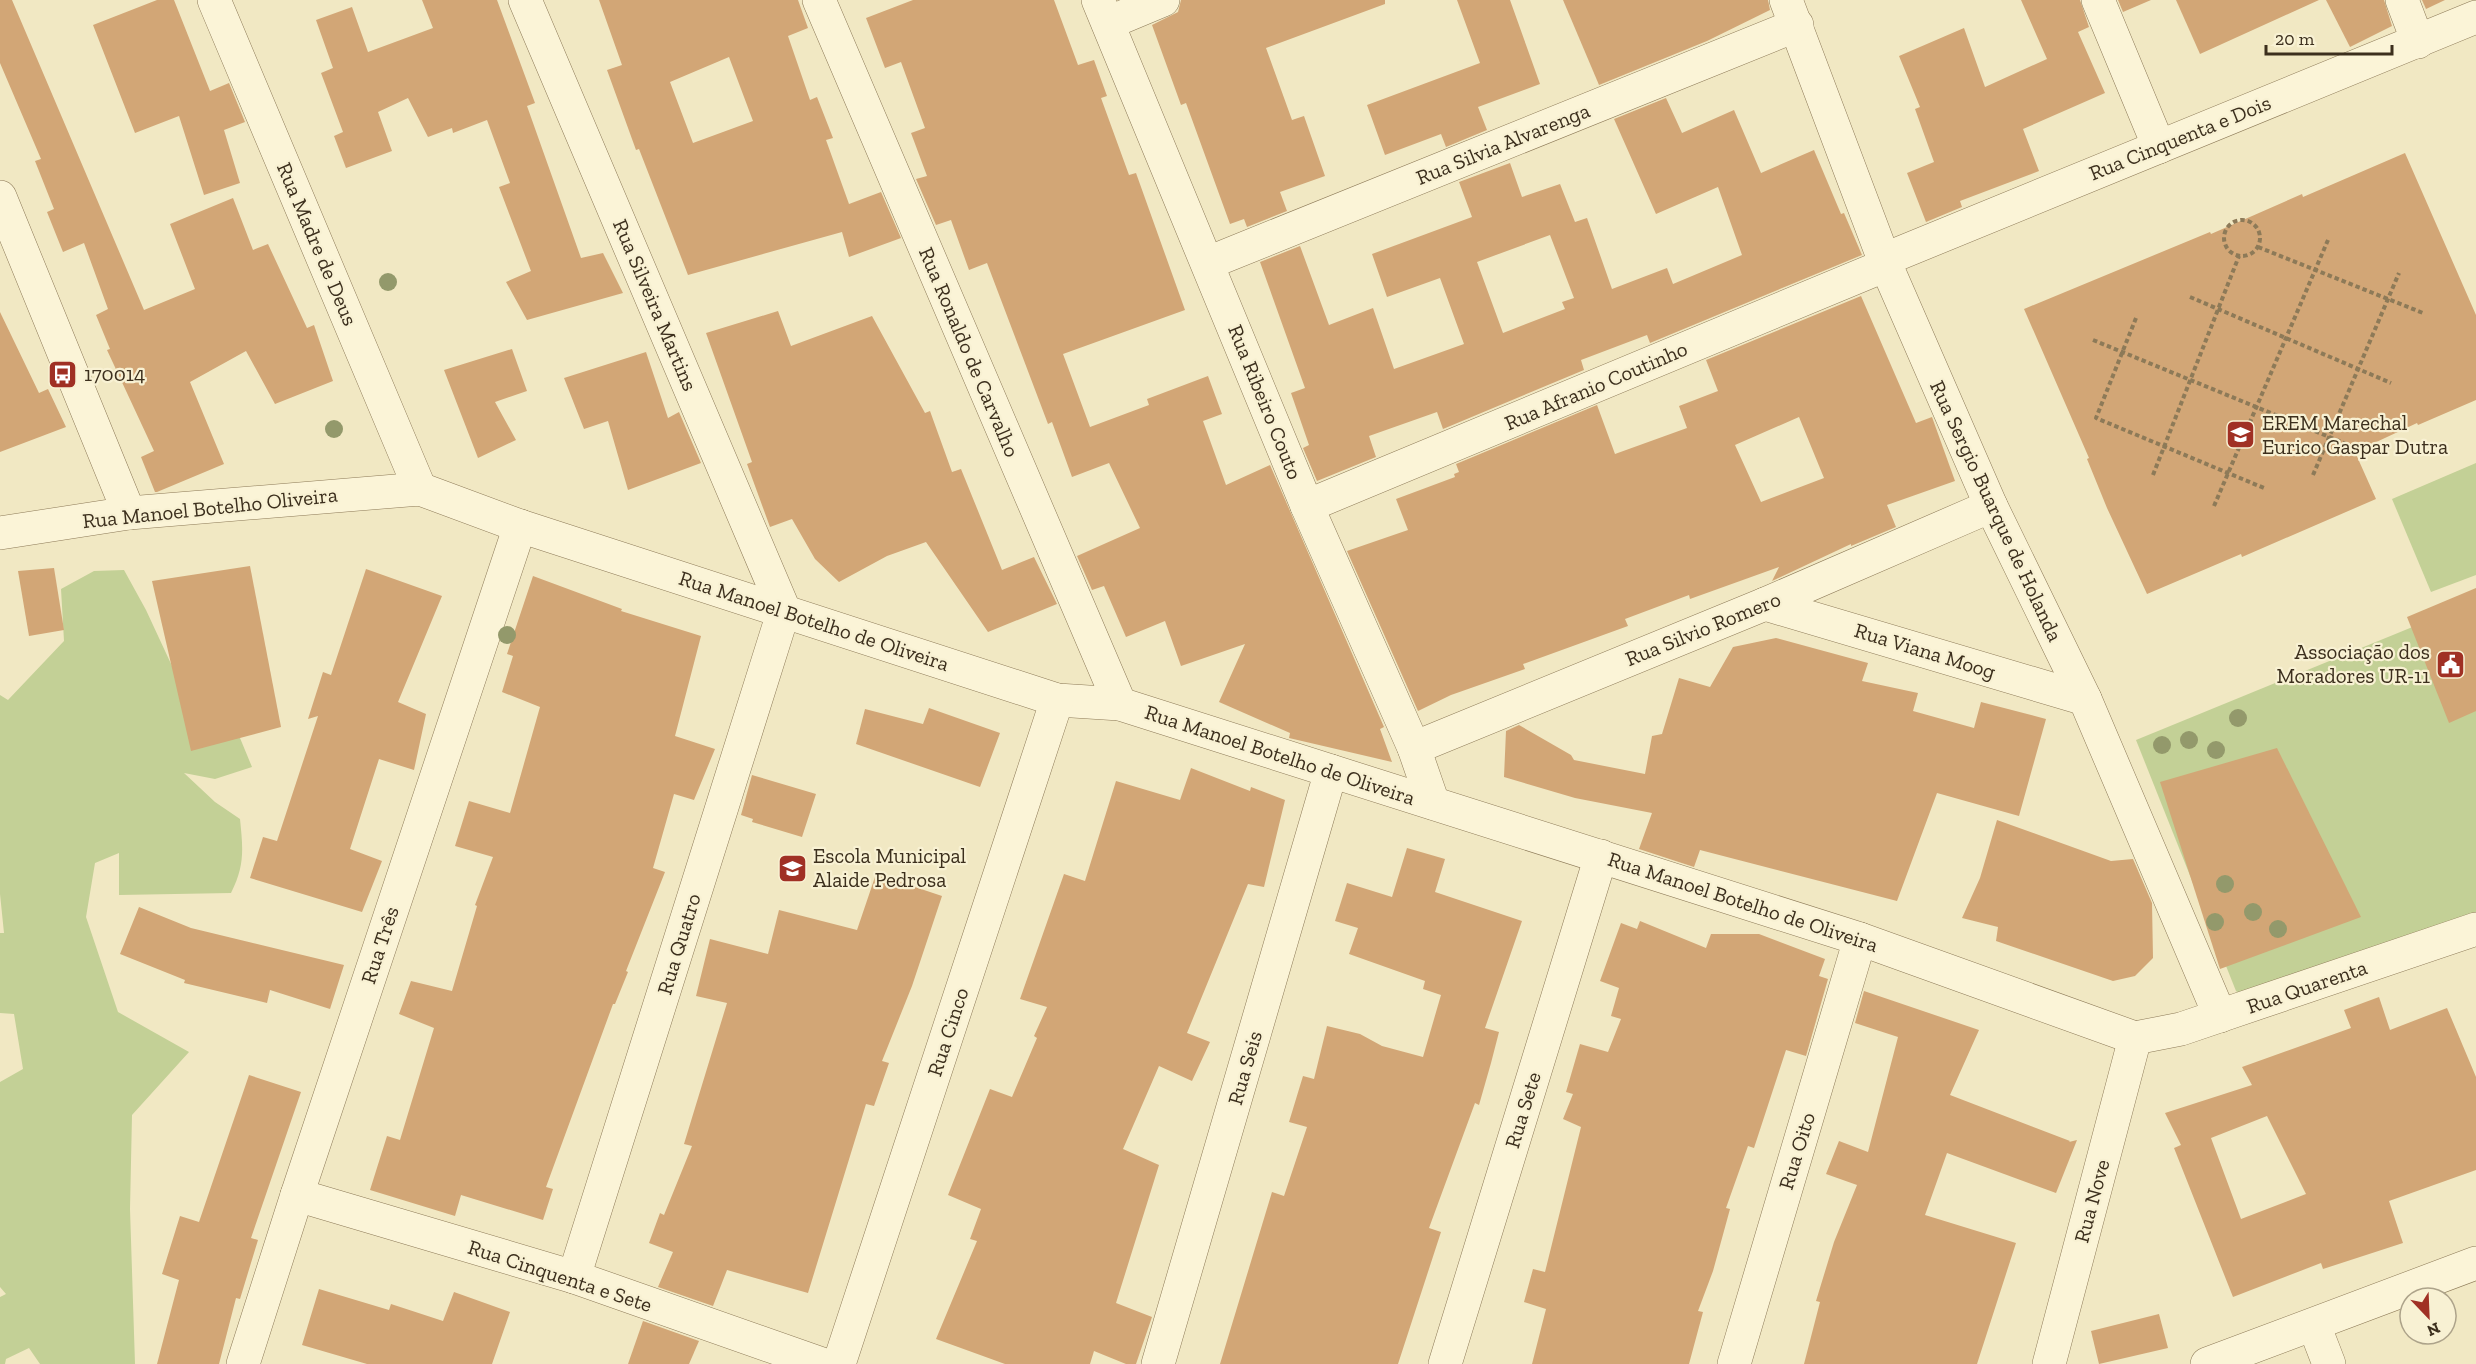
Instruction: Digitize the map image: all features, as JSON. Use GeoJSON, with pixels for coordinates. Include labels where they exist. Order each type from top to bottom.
{"type":"FeatureCollection","features":[{"type":"Feature","properties":{"kind":"street","name":"Rua Madre de Deus"},"geometry":{"type":"LineString","coordinates":[[214,0],[420,489]]}},
{"type":"Feature","properties":{"kind":"street","name":"Rua Silveira Martins"},"geometry":{"type":"LineString","coordinates":[[525,0],[784,610]]}},
{"type":"Feature","properties":{"kind":"street","name":"Rua Ronaldo de Carvalho"},"geometry":{"type":"LineString","coordinates":[[819,0],[1120,704]]}},
{"type":"Feature","properties":{"kind":"street"},"geometry":{"type":"LineString","coordinates":[[1103,11],[1163,0]]}},
{"type":"Feature","properties":{"kind":"street"},"geometry":{"type":"LineString","coordinates":[[2098,0],[2159,147]]}},
{"type":"Feature","properties":{"kind":"street"},"geometry":{"type":"LineString","coordinates":[[2402,0],[2418,42]]}},
{"type":"Feature","properties":{"kind":"street","name":"Rua Ribeiro Couto"},"geometry":{"type":"LineString","coordinates":[[1103,11],[1307,506],[1414,748],[1433,803]]}},
{"type":"Feature","properties":{"kind":"street","name":"Rua Silvia Alvarenga"},"geometry":{"type":"LineString","coordinates":[[1208,263],[1792,12]]}},
{"type":"Feature","properties":{"kind":"street","name":"Rua Sergio Buarque de Holanda"},"geometry":{"type":"LineString","coordinates":[[1792,12],[1884,263],[1991,506],[2085,699],[2220,1016]]}},
{"type":"Feature","properties":{"kind":"street","name":"Rua Cinquenta e Dois"},"geometry":{"type":"LineString","coordinates":[[1884,263],[2476,17]]}},
{"type":"Feature","properties":{"kind":"street"},"geometry":{"type":"LineString","coordinates":[[0,197],[129,513]]}},
{"type":"Feature","properties":{"kind":"street","name":"Rua Afranio Coutinho"},"geometry":{"type":"LineString","coordinates":[[1307,506],[1884,263]]}},
{"type":"Feature","properties":{"kind":"street","name":"Rua Manoel Botelho Oliveira"},"geometry":{"type":"LineString","coordinates":[[0,533],[129,513],[420,489]]}},
{"type":"Feature","properties":{"kind":"street","name":"Rua Manoel Botelho de Oliveira"},"geometry":{"type":"LineString","coordinates":[[420,489],[520,526],[1057,699],[1120,704],[1601,856],[1860,939],[2135,1038]]}},
{"type":"Feature","properties":{"kind":"street","name":"Rua Silvio Romero"},"geometry":{"type":"LineString","coordinates":[[1414,748],[1766,604],[1991,506]]}},
{"type":"Feature","properties":{"kind":"street","name":"Rua Três"},"geometry":{"type":"LineString","coordinates":[[243,1364],[520,526]]}},
{"type":"Feature","properties":{"kind":"street","name":"Rua Viana Moog"},"geometry":{"type":"LineString","coordinates":[[1766,604],[2085,699]]}},
{"type":"Feature","properties":{"kind":"street","name":"Rua Quatro"},"geometry":{"type":"LineString","coordinates":[[574,1277],[784,610]]}},
{"type":"Feature","properties":{"kind":"street","name":"Rua Cinco"},"geometry":{"type":"LineString","coordinates":[[839,1364],[1057,699]]}},
{"type":"Feature","properties":{"kind":"street","name":"Rua Seis"},"geometry":{"type":"LineString","coordinates":[[1158,1364],[1331,771]]}},
{"type":"Feature","properties":{"kind":"street","name":"Rua Sete"},"geometry":{"type":"LineString","coordinates":[[1445,1364],[1601,856]]}},
{"type":"Feature","properties":{"kind":"street","name":"Rua Quarenta"},"geometry":{"type":"LineString","coordinates":[[2135,1038],[2181,1029],[2476,929]]}},
{"type":"Feature","properties":{"kind":"street","name":"Rua Oito"},"geometry":{"type":"LineString","coordinates":[[1734,1364],[1860,939]]}},
{"type":"Feature","properties":{"kind":"street","name":"Rua Nove"},"geometry":{"type":"LineString","coordinates":[[2049,1364],[2135,1038]]}},
{"type":"Feature","properties":{"kind":"street","name":"Rua Cinquenta e Sete"},"geometry":{"type":"LineString","coordinates":[[297,1195],[574,1277],[822,1364]]}},
{"type":"Feature","properties":{"kind":"street"},"geometry":{"type":"LineString","coordinates":[[2206,1364],[2476,1263]]}},
{"type":"Feature","properties":{"kind":"street"},"geometry":{"type":"LineString","coordinates":[[2314,1325],[2329,1364]]}},
{"type":"Feature","properties":{"kind":"path"},"geometry":{"type":"LineString","coordinates":[[2237,220],[2249,221],[2258,229],[2260,241],[2258,247],[2250,255],[2239,256],[2228,250],[2223,239],[2227,228],[2237,220]]}},
{"type":"Feature","properties":{"kind":"path"},"geometry":{"type":"LineString","coordinates":[[2214,506],[2328,240]]}},
{"type":"Feature","properties":{"kind":"path"},"geometry":{"type":"LineString","coordinates":[[2258,247],[2423,313]]}},
{"type":"Feature","properties":{"kind":"path"},"geometry":{"type":"LineString","coordinates":[[2153,475],[2239,256]]}},
{"type":"Feature","properties":{"kind":"path"},"geometry":{"type":"LineString","coordinates":[[2313,475],[2399,273]]}},
{"type":"Feature","properties":{"kind":"path"},"geometry":{"type":"LineString","coordinates":[[2190,297],[2391,383]]}},
{"type":"Feature","properties":{"kind":"path"},"geometry":{"type":"LineString","coordinates":[[2136,318],[2096,418],[2265,488]]}},
{"type":"Feature","properties":{"kind":"path"},"geometry":{"type":"LineString","coordinates":[[2093,340],[2361,450]]}},
{"type":"Feature","properties":{"kind":"green space"},"geometry":{"type":"Polygon","coordinates":[[[2476,463],[2476,575],[2431,592],[2392,499],[2476,463]]]}},
{"type":"Feature","properties":{"kind":"green space"},"geometry":{"type":"Polygon","coordinates":[[[124,570],[172,666],[240,738],[252,767],[215,779],[184,773],[215,802],[240,819],[241,865],[231,893],[119,895],[119,853],[95,863],[86,917],[118,1012],[189,1052],[132,1115],[130,1209],[135,1364],[40,1364],[29,1348],[6,1359],[5,1364],[0,1364],[0,1297],[6,1294],[0,1287],[0,1082],[23,1069],[14,1014],[0,1013],[0,933],[4,933],[0,894],[0,695],[8,700],[64,641],[61,589],[94,571],[124,570]]]}},
{"type":"Feature","properties":{"kind":"green space"},"geometry":{"type":"Polygon","coordinates":[[[2476,601],[2476,919],[2245,998],[2236,991],[2136,740],[2476,601]]]}},
{"type":"Feature","properties":{"kind":"building"},"geometry":{"type":"Polygon","coordinates":[[[0,0],[12,0],[144,310],[195,289],[170,224],[233,198],[253,250],[268,244],[307,328],[314,325],[333,381],[275,404],[246,351],[190,382],[224,464],[157,492],[155,492],[141,457],[154,451],[107,350],[110,349],[96,315],[108,309],[84,243],[63,252],[47,212],[54,209],[35,161],[41,159],[0,63],[0,0]]]}},
{"type":"Feature","properties":{"kind":"building"},"geometry":{"type":"Polygon","coordinates":[[[157,0],[174,0],[210,91],[229,83],[245,122],[224,130],[240,183],[204,195],[179,116],[135,133],[93,25],[157,0]]]}},
{"type":"Feature","properties":{"kind":"building"},"geometry":{"type":"Polygon","coordinates":[[[422,0],[497,0],[535,103],[527,106],[581,258],[603,253],[623,293],[527,320],[506,282],[531,271],[499,187],[510,183],[487,120],[453,133],[452,128],[428,137],[408,98],[378,112],[392,151],[346,168],[334,136],[343,132],[321,73],[333,68],[316,20],[352,7],[368,52],[433,28],[422,0]]]}},
{"type":"Feature","properties":{"kind":"building"},"geometry":{"type":"Polygon","coordinates":[[[599,0],[798,0],[808,28],[788,36],[810,100],[817,97],[833,138],[826,140],[849,204],[881,192],[901,238],[849,257],[842,232],[688,275],[639,149],[636,150],[607,70],[622,65],[599,0]],[[729,57],[670,82],[693,143],[753,121],[729,57]]]}},
{"type":"Feature","properties":{"kind":"building"},"geometry":{"type":"Polygon","coordinates":[[[913,0],[1054,0],[1078,65],[1094,60],[1107,96],[1101,98],[1129,175],[1136,173],[1185,310],[1063,354],[1090,427],[1149,405],[1147,399],[1208,376],[1222,414],[1203,421],[1226,485],[1270,465],[1384,727],[1380,729],[1392,762],[1289,738],[1290,733],[1219,702],[1245,644],[1181,666],[1165,621],[1126,637],[1104,586],[1092,590],[1077,556],[1140,528],[1109,463],[1072,477],[1052,422],[1048,424],[987,263],[969,270],[951,220],[936,225],[916,179],[927,176],[911,133],[925,128],[901,62],[885,68],[866,18],[913,0]]]}},
{"type":"Feature","properties":{"kind":"building"},"geometry":{"type":"Polygon","coordinates":[[[1181,0],[1385,0],[1385,4],[1266,48],[1292,120],[1304,116],[1325,176],[1280,192],[1287,211],[1247,227],[1244,219],[1230,224],[1186,103],[1181,105],[1152,25],[1178,12],[1181,0]]]}},
{"type":"Feature","properties":{"kind":"building"},"geometry":{"type":"Polygon","coordinates":[[[1457,0],[1510,0],[1540,84],[1478,107],[1487,130],[1446,147],[1441,134],[1385,155],[1367,105],[1480,63],[1457,0]]]}},
{"type":"Feature","properties":{"kind":"building"},"geometry":{"type":"Polygon","coordinates":[[[1563,0],[1768,0],[1770,10],[1707,41],[1599,85],[1563,0]]]}},
{"type":"Feature","properties":{"kind":"building"},"geometry":{"type":"Polygon","coordinates":[[[2021,0],[2080,0],[2089,27],[2078,32],[2105,93],[2023,129],[2039,171],[1960,201],[1962,207],[1926,222],[1907,173],[1934,162],[1915,109],[1920,107],[1899,56],[1964,28],[1985,87],[2047,59],[2021,0]]]}},
{"type":"Feature","properties":{"kind":"building"},"geometry":{"type":"Polygon","coordinates":[[[2118,0],[2151,0],[2123,12],[2118,0]]]}},
{"type":"Feature","properties":{"kind":"building"},"geometry":{"type":"Polygon","coordinates":[[[2176,0],[2319,0],[2200,54],[2176,0]]]}},
{"type":"Feature","properties":{"kind":"building"},"geometry":{"type":"Polygon","coordinates":[[[2326,0],[2384,0],[2392,26],[2350,47],[2326,0]]]}},
{"type":"Feature","properties":{"kind":"building"},"geometry":{"type":"Polygon","coordinates":[[[2422,0],[2445,0],[2426,9],[2422,0]]]}},
{"type":"Feature","properties":{"kind":"building"},"geometry":{"type":"Polygon","coordinates":[[[1666,98],[1682,133],[1734,110],[1761,173],[1814,150],[1841,214],[1844,213],[1862,255],[1650,343],[1647,335],[1581,360],[1584,370],[1443,429],[1437,412],[1369,436],[1376,457],[1317,481],[1303,448],[1309,445],[1291,393],[1305,388],[1260,262],[1300,246],[1329,325],[1373,308],[1394,369],[1464,344],[1440,278],[1387,297],[1372,254],[1472,217],[1459,182],[1510,163],[1522,197],[1560,184],[1575,222],[1587,218],[1612,289],[1667,268],[1673,284],[1742,255],[1718,187],[1656,214],[1614,119],[1666,98]],[[1550,235],[1477,262],[1503,333],[1565,309],[1562,302],[1574,298],[1550,235]]]}},
{"type":"Feature","properties":{"kind":"building"},"geometry":{"type":"Polygon","coordinates":[[[2405,153],[2476,315],[2476,400],[2418,425],[2417,423],[2355,452],[2376,499],[2242,557],[2241,554],[2147,594],[2107,508],[2087,459],[2089,458],[2024,309],[2210,232],[2211,234],[2302,194],[2303,197],[2405,153]]]}},
{"type":"Feature","properties":{"kind":"building"},"geometry":{"type":"Polygon","coordinates":[[[1861,296],[1916,423],[1932,417],[1955,481],[1887,505],[1896,527],[1851,546],[1851,544],[1772,581],[1779,567],[1690,599],[1689,595],[1625,619],[1628,626],[1523,664],[1525,669],[1451,695],[1418,711],[1347,551],[1408,530],[1396,499],[1455,477],[1454,474],[1459,472],[1456,464],[1597,405],[1615,454],[1687,428],[1679,406],[1718,391],[1706,360],[1861,296]],[[1799,417],[1735,445],[1761,502],[1824,478],[1799,417]]]}},
{"type":"Feature","properties":{"kind":"building"},"geometry":{"type":"Polygon","coordinates":[[[778,311],[791,346],[872,316],[925,413],[930,411],[952,472],[961,469],[1002,570],[1034,557],[1057,604],[988,632],[926,542],[887,556],[839,582],[815,559],[792,519],[770,527],[747,464],[752,462],[706,333],[778,311]]]}},
{"type":"Feature","properties":{"kind":"building"},"geometry":{"type":"Polygon","coordinates":[[[0,312],[39,393],[48,389],[66,427],[0,452],[0,312]]]}},
{"type":"Feature","properties":{"kind":"building"},"geometry":{"type":"Polygon","coordinates":[[[512,349],[527,391],[495,402],[516,440],[478,458],[444,370],[512,349]]]}},
{"type":"Feature","properties":{"kind":"building"},"geometry":{"type":"Polygon","coordinates":[[[646,352],[668,418],[679,412],[701,463],[628,490],[608,421],[584,429],[564,378],[646,352]]]}},
{"type":"Feature","properties":{"kind":"building"},"geometry":{"type":"Polygon","coordinates":[[[250,566],[281,727],[191,751],[152,581],[250,566]]]}},
{"type":"Feature","properties":{"kind":"building"},"geometry":{"type":"Polygon","coordinates":[[[54,568],[64,630],[29,636],[18,571],[54,568]]]}},
{"type":"Feature","properties":{"kind":"building"},"geometry":{"type":"Polygon","coordinates":[[[366,569],[442,596],[398,702],[426,714],[414,770],[379,759],[350,849],[382,861],[362,912],[250,878],[263,837],[277,841],[318,716],[308,719],[323,672],[331,675],[366,569]]]}},
{"type":"Feature","properties":{"kind":"building"},"geometry":{"type":"Polygon","coordinates":[[[533,576],[622,609],[621,611],[701,636],[675,736],[715,749],[694,800],[674,794],[653,868],[665,872],[626,971],[628,972],[615,1004],[613,1004],[546,1187],[553,1189],[543,1220],[461,1195],[455,1216],[370,1190],[387,1136],[400,1140],[434,1028],[399,1014],[411,981],[452,991],[477,906],[475,905],[493,857],[455,846],[469,801],[510,813],[540,707],[502,692],[513,656],[507,654],[533,576]]]}},
{"type":"Feature","properties":{"kind":"building","name":"Associação dos Moradores UR-11"},"geometry":{"type":"Polygon","coordinates":[[[2476,588],[2476,711],[2449,723],[2407,617],[2476,588]]]}},
{"type":"Feature","properties":{"kind":"building"},"geometry":{"type":"Polygon","coordinates":[[[1776,638],[1868,663],[1862,681],[1918,693],[1913,711],[1974,728],[1981,702],[2046,719],[2019,816],[1937,793],[1897,901],[1700,850],[1694,867],[1639,849],[1652,813],[1575,798],[1504,777],[1506,731],[1519,725],[1571,755],[1574,760],[1645,774],[1652,736],[1662,734],[1679,678],[1710,687],[1733,647],[1776,638]]]}},
{"type":"Feature","properties":{"kind":"building"},"geometry":{"type":"Polygon","coordinates":[[[929,708],[1000,733],[980,787],[856,744],[865,709],[923,724],[929,708]]]}},
{"type":"Feature","properties":{"kind":"building"},"geometry":{"type":"Polygon","coordinates":[[[2277,748],[2361,917],[2220,969],[2160,782],[2277,748]]]}},
{"type":"Feature","properties":{"kind":"building"},"geometry":{"type":"Polygon","coordinates":[[[1191,768],[1250,791],[1251,787],[1285,800],[1264,887],[1248,884],[1187,1033],[1210,1042],[1192,1081],[1159,1066],[1123,1149],[1159,1165],[1116,1303],[1152,1317],[1136,1364],[1126,1364],[1094,1351],[1090,1364],[1005,1364],[936,1339],[977,1241],[970,1239],[981,1209],[948,1195],[990,1089],[1012,1097],[1037,1038],[1034,1036],[1047,1007],[1020,999],[1064,874],[1085,881],[1116,781],[1180,800],[1191,768]]]}},
{"type":"Feature","properties":{"kind":"building"},"geometry":{"type":"Polygon","coordinates":[[[752,775],[816,794],[802,837],[752,822],[753,819],[741,815],[752,775]]]}},
{"type":"Feature","properties":{"kind":"building"},"geometry":{"type":"Polygon","coordinates":[[[1997,820],[2111,861],[2133,859],[2152,903],[2153,958],[2135,976],[2113,981],[1996,941],[1998,927],[1962,918],[1980,878],[1997,820]]]}},
{"type":"Feature","properties":{"kind":"building"},"geometry":{"type":"Polygon","coordinates":[[[1407,848],[1445,859],[1435,892],[1522,921],[1485,1028],[1499,1032],[1491,1063],[1479,1105],[1475,1103],[1429,1228],[1441,1232],[1398,1364],[1220,1364],[1272,1192],[1284,1196],[1307,1127],[1289,1122],[1303,1076],[1314,1079],[1327,1026],[1360,1034],[1382,1046],[1423,1057],[1441,995],[1423,989],[1425,981],[1349,954],[1358,928],[1335,921],[1347,883],[1392,897],[1407,848]]]}},
{"type":"Feature","properties":{"kind":"building"},"geometry":{"type":"Polygon","coordinates":[[[876,874],[942,896],[912,986],[882,1061],[889,1063],[874,1106],[866,1104],[808,1293],[727,1270],[713,1306],[658,1287],[673,1252],[649,1243],[660,1213],[664,1215],[692,1146],[684,1144],[727,1003],[696,996],[710,939],[768,954],[779,910],[857,930],[876,874]]]}},
{"type":"Feature","properties":{"kind":"building"},"geometry":{"type":"Polygon","coordinates":[[[139,907],[191,928],[344,965],[330,1009],[270,990],[267,1003],[184,983],[185,980],[120,954],[139,907]]]}},
{"type":"Feature","properties":{"kind":"building"},"geometry":{"type":"Polygon","coordinates":[[[1640,921],[1706,948],[1711,934],[1759,934],[1825,959],[1819,976],[1828,979],[1806,1056],[1786,1050],[1754,1148],[1748,1146],[1726,1208],[1730,1209],[1713,1271],[1698,1311],[1703,1312],[1689,1364],[1532,1364],[1546,1309],[1524,1302],[1533,1269],[1545,1272],[1581,1127],[1563,1119],[1573,1094],[1566,1092],[1580,1044],[1608,1052],[1621,1019],[1611,1016],[1619,988],[1600,981],[1621,923],[1637,929],[1640,921]]]}},
{"type":"Feature","properties":{"kind":"building"},"geometry":{"type":"Polygon","coordinates":[[[1864,991],[1979,1030],[1950,1095],[2069,1142],[2077,1140],[2056,1193],[1947,1153],[1925,1215],[2016,1243],[1977,1364],[1804,1364],[1820,1302],[1816,1301],[1834,1242],[1857,1185],[1826,1174],[1839,1141],[1868,1152],[1898,1037],[1855,1023],[1864,991]]]}},
{"type":"Feature","properties":{"kind":"building"},"geometry":{"type":"Polygon","coordinates":[[[2379,997],[2390,1030],[2447,1008],[2476,1077],[2476,1170],[2389,1201],[2403,1243],[2323,1269],[2321,1263],[2233,1297],[2174,1148],[2181,1145],[2165,1113],[2252,1085],[2242,1067],[2351,1028],[2344,1010],[2379,997]],[[2267,1116],[2211,1138],[2241,1219],[2306,1194],[2267,1116]]]}},
{"type":"Feature","properties":{"kind":"building"},"geometry":{"type":"Polygon","coordinates":[[[249,1075],[301,1092],[251,1238],[258,1240],[240,1299],[236,1298],[219,1364],[157,1364],[179,1280],[162,1274],[180,1216],[199,1222],[249,1075]]]}},
{"type":"Feature","properties":{"kind":"building"},"geometry":{"type":"Polygon","coordinates":[[[319,1289],[389,1310],[391,1304],[443,1321],[454,1292],[510,1312],[492,1364],[367,1364],[302,1345],[319,1289]]]}},
{"type":"Feature","properties":{"kind":"building"},"geometry":{"type":"Polygon","coordinates":[[[2159,1314],[2168,1348],[2099,1364],[2091,1331],[2159,1314]]]}},
{"type":"Feature","properties":{"kind":"building"},"geometry":{"type":"Polygon","coordinates":[[[643,1321],[699,1341],[689,1364],[628,1364],[643,1321]]]}},
{"type":"Feature","properties":{"kind":"place","name":"170014"},"geometry":{"type":"Point","coordinates":[63,374]}},
{"type":"Feature","properties":{"kind":"place","name":"EREM Marechal Eurico Gaspar Dutra"},"geometry":{"type":"Point","coordinates":[2241,435]}},
{"type":"Feature","properties":{"kind":"place","name":"Associação dos Moradores UR-11"},"geometry":{"type":"Point","coordinates":[2451,664]}},
{"type":"Feature","properties":{"kind":"place","name":"Escola Municipal Alaide Pedrosa"},"geometry":{"type":"Point","coordinates":[792,868]}}]}
